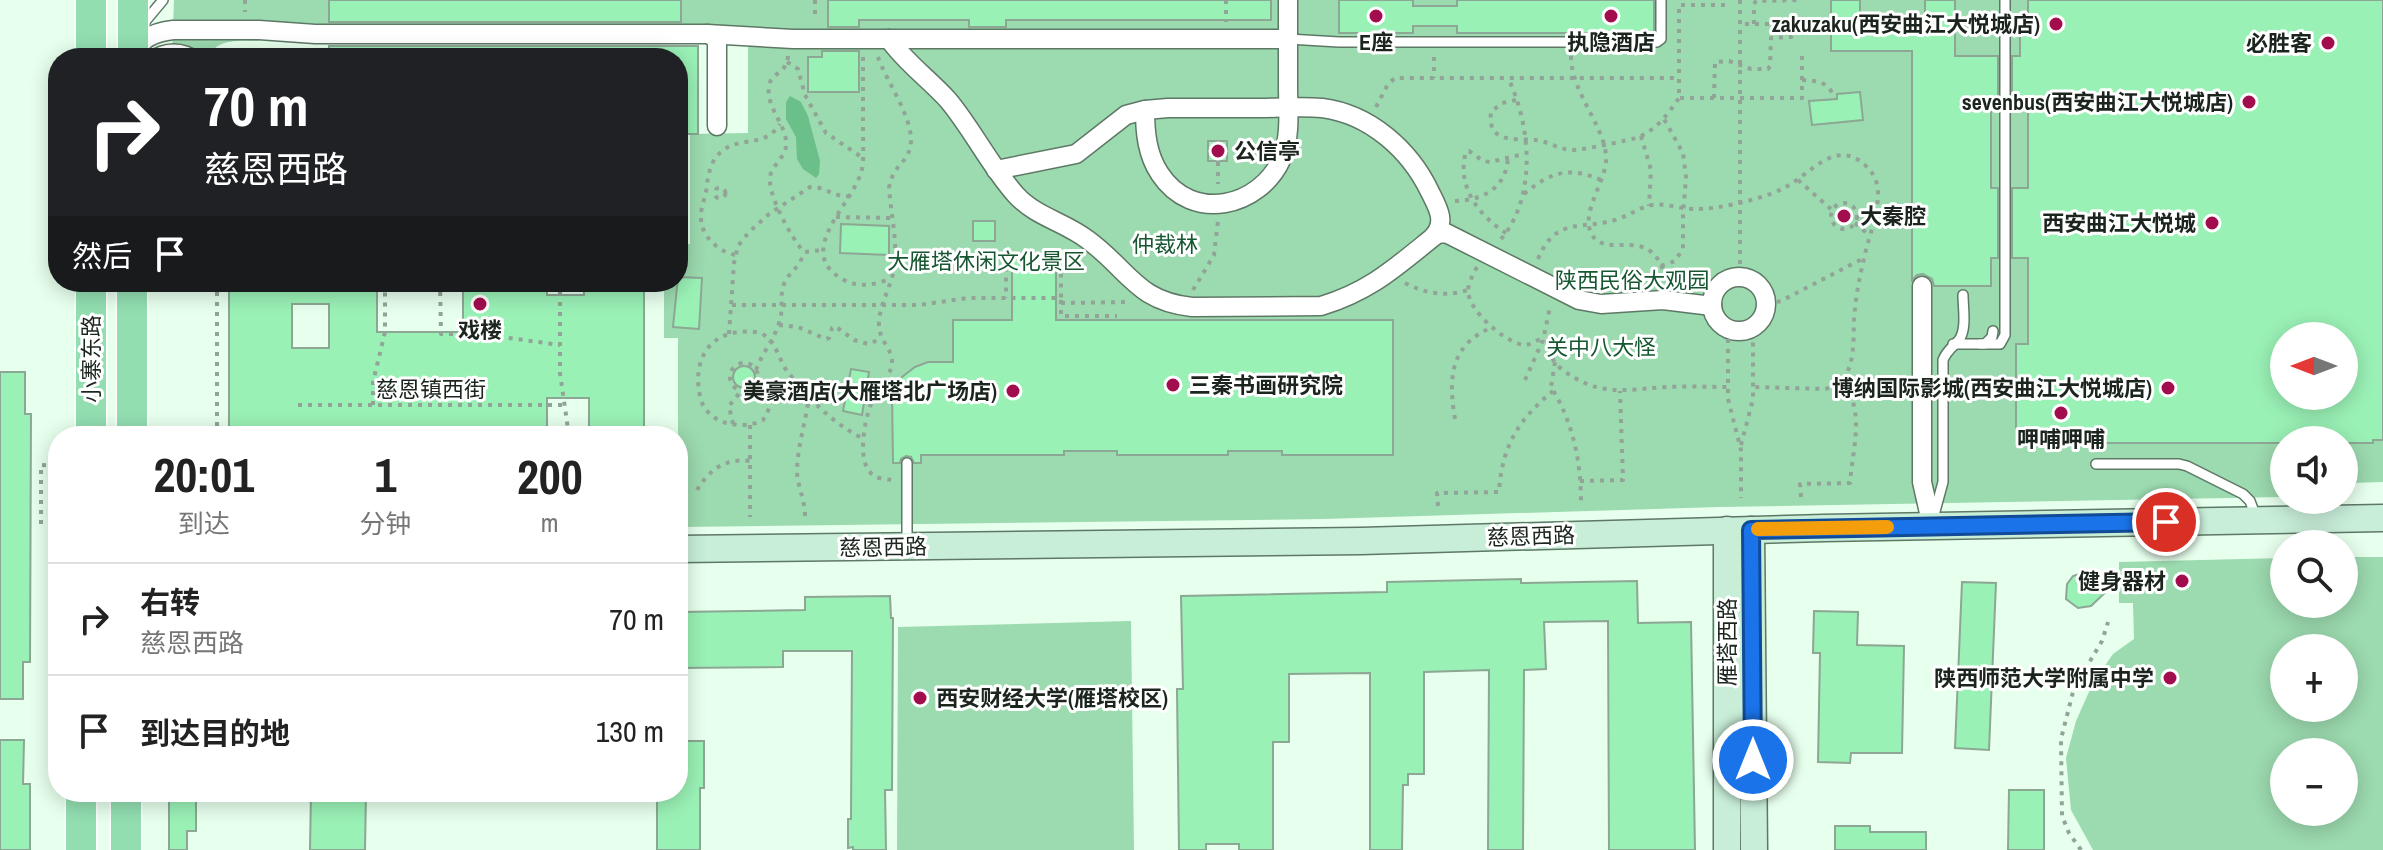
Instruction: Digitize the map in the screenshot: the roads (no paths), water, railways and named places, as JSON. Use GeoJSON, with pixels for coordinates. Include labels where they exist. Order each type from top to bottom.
{"type":"FeatureCollection","features":[{"type":"Feature","properties":{"kind":"main road"},"geometry":{"type":"LineString","coordinates":[[91,0],[91,48]]}},
{"type":"Feature","properties":{"kind":"main road"},"geometry":{"type":"LineString","coordinates":[[133,0],[133,48]]}},
{"type":"Feature","properties":{"kind":"main road","name":"小寨东路"},"geometry":{"type":"LineString","coordinates":[[91,292],[91,426]]}},
{"type":"Feature","properties":{"kind":"main road","name":"小寨东路"},"geometry":{"type":"LineString","coordinates":[[132,292],[132,426]]}},
{"type":"Feature","properties":{"kind":"main road","name":"慈恩西路"},"geometry":{"type":"LineString","coordinates":[[688,549],[1361,541],[1739,530],[2383,518]]}},
{"type":"Feature","properties":{"kind":"main road","name":"雁塔西路"},"geometry":{"type":"LineString","coordinates":[[1727,850],[1739,530]]}},
{"type":"Feature","properties":{"kind":"main road","name":"雁塔西路"},"geometry":{"type":"LineString","coordinates":[[1739,530],[1754,850]]}},
{"type":"Feature","properties":{"kind":"main road"},"geometry":{"type":"LineString","coordinates":[[81,802],[81,850]]}},
{"type":"Feature","properties":{"kind":"main road"},"geometry":{"type":"LineString","coordinates":[[126,802],[126,850]]}},
{"type":"Feature","properties":{"kind":"street"},"geometry":{"type":"LineString","coordinates":[[1145,110],[1147,143],[1160,175],[1171,188],[1201,204],[1218,206],[1244,199],[1266,182],[1282,157],[1288,125],[1288,0]]}},
{"type":"Feature","properties":{"kind":"street"},"geometry":{"type":"LineString","coordinates":[[136,48],[146,38],[173,30],[259,30],[315,34],[707,34],[877,39],[1288,39]]}},
{"type":"Feature","properties":{"kind":"street"},"geometry":{"type":"LineString","coordinates":[[707,34],[717,42],[717,126]]}},
{"type":"Feature","properties":{"kind":"street"},"geometry":{"type":"LineString","coordinates":[[877,39],[898,51],[950,103],[996,170],[1029,207],[1090,241],[1142,290],[1159,300],[1188,307],[1321,306],[1356,294],[1390,273],[1441,230]]}},
{"type":"Feature","properties":{"kind":"street"},"geometry":{"type":"LineString","coordinates":[[996,170],[1076,154],[1126,115],[1145,110],[1315,108],[1338,111],[1367,123],[1402,151],[1426,183],[1441,230],[1579,300],[1601,304],[1667,300],[1712,306]]}},
{"type":"Feature","properties":{"kind":"street"},"geometry":{"type":"LineString","coordinates":[[1740,277],[1759,285],[1767,304],[1765,315],[1753,329],[1739,332],[1720,324],[1712,306],[1714,294],[1720,285],[1740,277]]}},
{"type":"Feature","properties":{"kind":"street"},"geometry":{"type":"LineString","coordinates":[[1922,286],[1922,482],[1932,526]]}},
{"type":"Feature","properties":{"kind":"lane"},"geometry":{"type":"LineString","coordinates":[[135,48],[145,20],[163,0]]}},
{"type":"Feature","properties":{"kind":"lane"},"geometry":{"type":"LineString","coordinates":[[1288,39],[1339,42],[1657,42],[1661,39],[1661,0]]}},
{"type":"Feature","properties":{"kind":"lane"},"geometry":{"type":"LineString","coordinates":[[1953,344],[2000,344],[2005,335],[2005,0]]}},
{"type":"Feature","properties":{"kind":"lane"},"geometry":{"type":"LineString","coordinates":[[1932,526],[1943,482],[1943,360],[1963,329],[1963,295]]}},
{"type":"Feature","properties":{"kind":"lane"},"geometry":{"type":"LineString","coordinates":[[1980,344],[1989,341],[1993,331]]}},
{"type":"Feature","properties":{"kind":"lane"},"geometry":{"type":"LineString","coordinates":[[907,463],[907,546]]}},
{"type":"Feature","properties":{"kind":"lane"},"geometry":{"type":"LineString","coordinates":[[2096,464],[2187,466],[2243,494],[2250,501],[2256,520]]}},
{"type":"Feature","properties":{"kind":"place","name":"E座"},"geometry":{"type":"Point","coordinates":[1376,16]}},
{"type":"Feature","properties":{"kind":"place","name":"执隐酒店"},"geometry":{"type":"Point","coordinates":[1611,16]}},
{"type":"Feature","properties":{"kind":"place","name":"zakuzaku(西安曲江大悦城店)"},"geometry":{"type":"Point","coordinates":[2056,24]}},
{"type":"Feature","properties":{"kind":"place","name":"必胜客"},"geometry":{"type":"Point","coordinates":[2328,43]}},
{"type":"Feature","properties":{"kind":"place","name":"sevenbus(西安曲江大悦城店)"},"geometry":{"type":"Point","coordinates":[2249,102]}},
{"type":"Feature","properties":{"kind":"place","name":"公信亭"},"geometry":{"type":"Point","coordinates":[1218,151]}},
{"type":"Feature","properties":{"kind":"place","name":"大秦腔"},"geometry":{"type":"Point","coordinates":[1844,216]}},
{"type":"Feature","properties":{"kind":"place","name":"西安曲江大悦城"},"geometry":{"type":"Point","coordinates":[2212,223]}},
{"type":"Feature","properties":{"kind":"place","name":"戏楼"},"geometry":{"type":"Point","coordinates":[480,304]}},
{"type":"Feature","properties":{"kind":"place","name":"三秦书画研究院"},"geometry":{"type":"Point","coordinates":[1173,385]}},
{"type":"Feature","properties":{"kind":"place","name":"博纳国际影城(西安曲江大悦城店)"},"geometry":{"type":"Point","coordinates":[2168,388]}},
{"type":"Feature","properties":{"kind":"place","name":"美豪酒店(大雁塔北广场店)"},"geometry":{"type":"Point","coordinates":[1013,391]}},
{"type":"Feature","properties":{"kind":"place","name":"呷哺呷哺"},"geometry":{"type":"Point","coordinates":[2061,413]}},
{"type":"Feature","properties":{"kind":"place","name":"健身器材"},"geometry":{"type":"Point","coordinates":[2182,581]}},
{"type":"Feature","properties":{"kind":"place","name":"陕西师范大学附属中学"},"geometry":{"type":"Point","coordinates":[2170,678]}},
{"type":"Feature","properties":{"kind":"place","name":"西安财经大学(雁塔校区)"},"geometry":{"type":"Point","coordinates":[920,698]}},
{"type":"Feature","properties":{"kind":"park label","name":"仲裁林"},"geometry":{"type":"Point","coordinates":[1165,244]}},
{"type":"Feature","properties":{"kind":"park label","name":"大雁塔休闲文化景区"},"geometry":{"type":"Point","coordinates":[986,261]}},
{"type":"Feature","properties":{"kind":"park label","name":"陕西民俗大观园"},"geometry":{"type":"Point","coordinates":[1632,280]}},
{"type":"Feature","properties":{"kind":"park label","name":"关中八大怪"},"geometry":{"type":"Point","coordinates":[1601,347]}}]}
